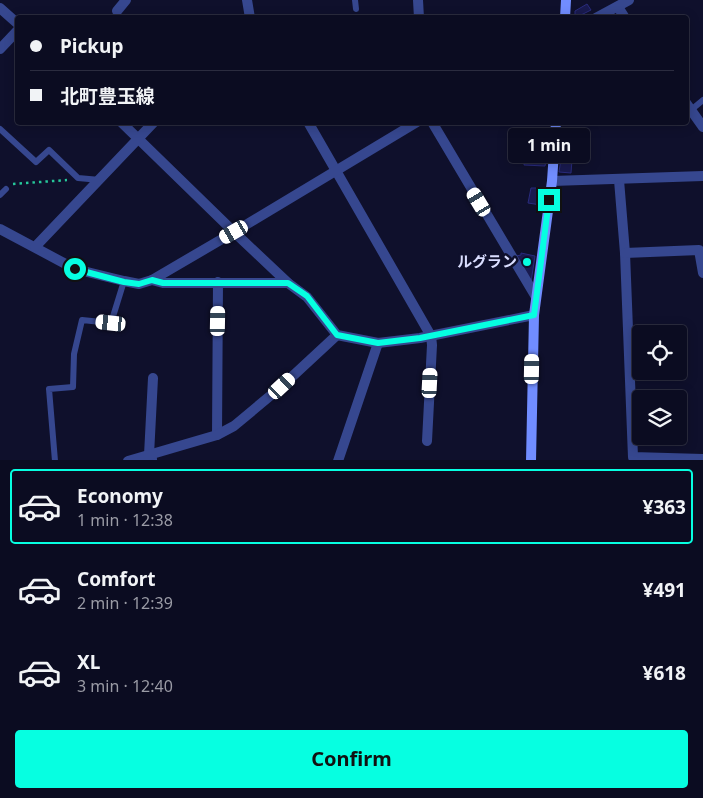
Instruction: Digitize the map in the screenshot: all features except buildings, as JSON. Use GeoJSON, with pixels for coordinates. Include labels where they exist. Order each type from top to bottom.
{"type":"FeatureCollection","features":[{"type":"Feature","properties":{"kind":"main road"},"geometry":{"type":"LineString","coordinates":[[565,15],[566,0]]}},
{"type":"Feature","properties":{"kind":"main road"},"geometry":{"type":"LineString","coordinates":[[531,460],[534,315],[552,181],[556,125]]}},
{"type":"Feature","properties":{"kind":"street"},"geometry":{"type":"LineString","coordinates":[[116,11],[126,0]]}},
{"type":"Feature","properties":{"kind":"street"},"geometry":{"type":"LineString","coordinates":[[247,0],[250,15]]}},
{"type":"Feature","properties":{"kind":"street"},"geometry":{"type":"LineString","coordinates":[[418,0],[419,15]]}},
{"type":"Feature","properties":{"kind":"street"},"geometry":{"type":"LineString","coordinates":[[602,15],[628,0]]}},
{"type":"Feature","properties":{"kind":"street"},"geometry":{"type":"LineString","coordinates":[[618,7],[623,15]]}},
{"type":"Feature","properties":{"kind":"street"},"geometry":{"type":"LineString","coordinates":[[0,8],[15,21]]}},
{"type":"Feature","properties":{"kind":"street"},"geometry":{"type":"LineString","coordinates":[[0,49],[15,33]]}},
{"type":"Feature","properties":{"kind":"street"},"geometry":{"type":"LineString","coordinates":[[689,106],[703,127]]}},
{"type":"Feature","properties":{"kind":"street"},"geometry":{"type":"LineString","coordinates":[[124,125],[288,283],[307,296],[337,335],[378,343],[420,338],[534,315]]}},
{"type":"Feature","properties":{"kind":"street"},"geometry":{"type":"LineString","coordinates":[[35,247],[151,125]]}},
{"type":"Feature","properties":{"kind":"street"},"geometry":{"type":"LineString","coordinates":[[310,125],[431,336],[428,441]]}},
{"type":"Feature","properties":{"kind":"street"},"geometry":{"type":"LineString","coordinates":[[1,232],[35,247],[75,269],[139,284],[152,280],[412,125]]}},
{"type":"Feature","properties":{"kind":"street"},"geometry":{"type":"LineString","coordinates":[[434,125],[536,297]]}},
{"type":"Feature","properties":{"kind":"street"},"geometry":{"type":"LineString","coordinates":[[552,181],[703,176]]}},
{"type":"Feature","properties":{"kind":"street"},"geometry":{"type":"LineString","coordinates":[[619,180],[625,253],[633,457],[703,459]]}},
{"type":"Feature","properties":{"kind":"street"},"geometry":{"type":"LineString","coordinates":[[625,253],[699,250],[703,273]]}},
{"type":"Feature","properties":{"kind":"street"},"geometry":{"type":"LineString","coordinates":[[152,280],[163,283],[288,283]]}},
{"type":"Feature","properties":{"kind":"street"},"geometry":{"type":"LineString","coordinates":[[217,435],[218,282]]}},
{"type":"Feature","properties":{"kind":"street"},"geometry":{"type":"LineString","coordinates":[[128,460],[151,458],[217,435],[234,426],[276,392],[337,335]]}},
{"type":"Feature","properties":{"kind":"street"},"geometry":{"type":"LineString","coordinates":[[338,460],[378,343]]}},
{"type":"Feature","properties":{"kind":"street"},"geometry":{"type":"LineString","coordinates":[[151,458],[153,378]]}},
{"type":"Feature","properties":{"kind":"lane"},"geometry":{"type":"LineString","coordinates":[[354,0],[356,9]]}},
{"type":"Feature","properties":{"kind":"lane"},"geometry":{"type":"LineString","coordinates":[[689,106],[703,100]]}},
{"type":"Feature","properties":{"kind":"lane"},"geometry":{"type":"LineString","coordinates":[[0,129],[36,162],[49,150],[78,178],[100,180]]}},
{"type":"Feature","properties":{"kind":"lane"},"geometry":{"type":"LineString","coordinates":[[0,195],[6,189]]}},
{"type":"Feature","properties":{"kind":"lane"},"geometry":{"type":"LineString","coordinates":[[55,460],[49,389],[73,386],[74,354],[82,320],[111,323],[124,282]]}},
{"type":"Feature","properties":{"kind":"path"},"geometry":{"type":"LineString","coordinates":[[6,189],[12,184],[74,180],[78,178]]}},
{"type":"Feature","properties":{"kind":"place","name":"ルグラン"},"geometry":{"type":"Point","coordinates":[527,262]}},
{"type":"Feature","properties":{"kind":"route"},"geometry":{"type":"LineString","coordinates":[[75,269],[139,284],[152,280],[163,283],[288,283],[307,296],[337,335],[378,343],[420,338],[534,315],[549,200]]}}]}
